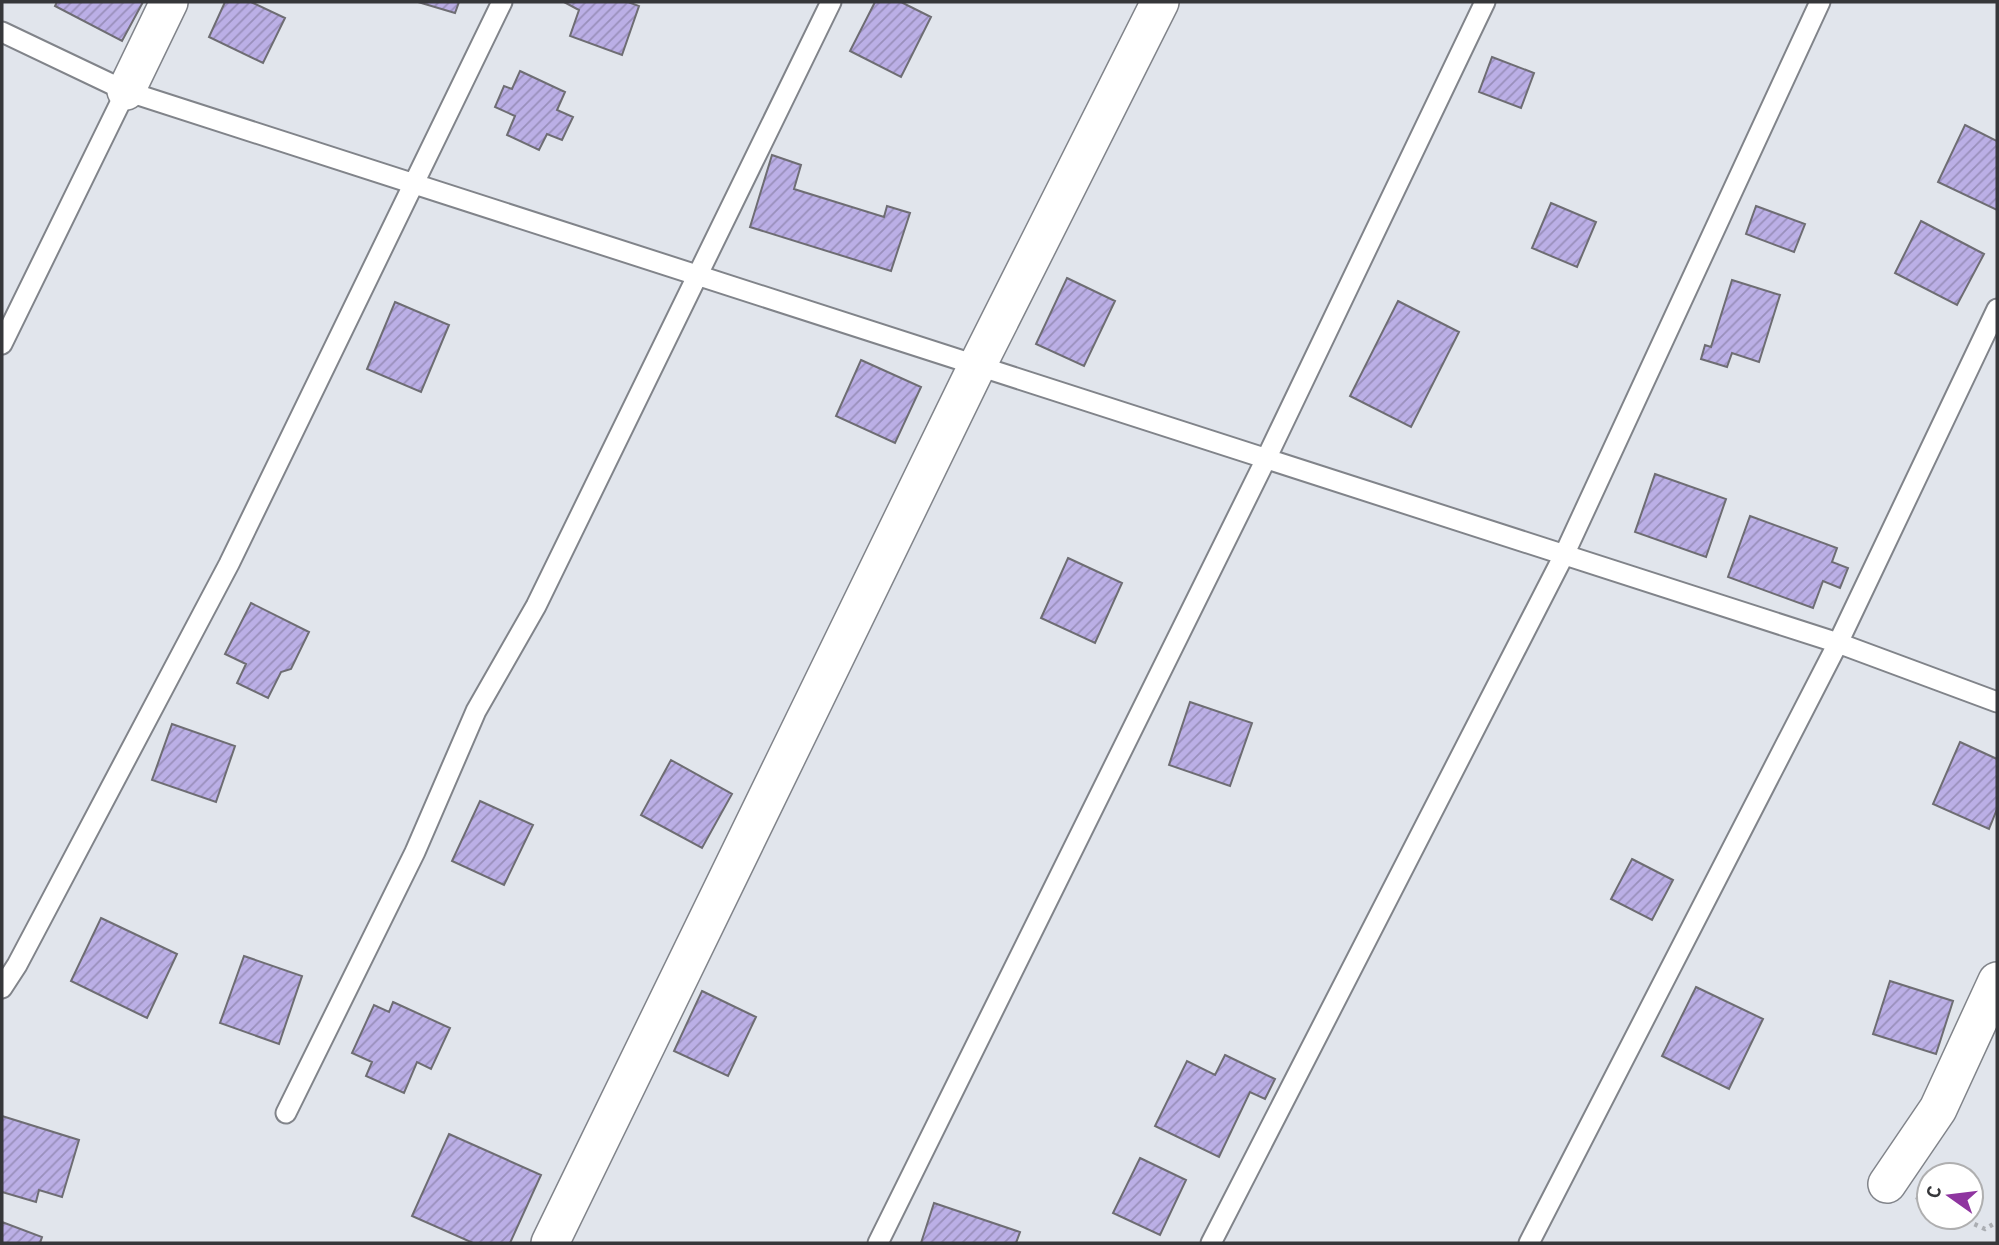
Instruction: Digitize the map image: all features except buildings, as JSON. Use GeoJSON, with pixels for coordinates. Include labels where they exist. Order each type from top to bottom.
{"type":"FeatureCollection","features":[{"type":"Feature","properties":{"kind":"street"},"geometry":{"type":"LineString","coordinates":[[126,91],[169,2]]}},
{"type":"Feature","properties":{"kind":"street"},"geometry":{"type":"LineString","coordinates":[[550,1243],[977,366],[1160,2]]}},
{"type":"Feature","properties":{"kind":"street"},"geometry":{"type":"LineString","coordinates":[[1887,1184],[1938,1109],[1997,981]]}},
{"type":"Feature","properties":{"kind":"lane"},"geometry":{"type":"LineString","coordinates":[[2,988],[17,965],[229,564],[502,2]]}},
{"type":"Feature","properties":{"kind":"lane"},"geometry":{"type":"LineString","coordinates":[[286,1113],[415,852],[476,711],[536,606],[831,2]]}},
{"type":"Feature","properties":{"kind":"lane"},"geometry":{"type":"LineString","coordinates":[[878,1243],[1266,459],[1486,2]]}},
{"type":"Feature","properties":{"kind":"lane"},"geometry":{"type":"LineString","coordinates":[[1211,1243],[1564,555],[1819,2]]}},
{"type":"Feature","properties":{"kind":"lane"},"geometry":{"type":"LineString","coordinates":[[2,32],[126,91],[1838,643],[1997,702]]}},
{"type":"Feature","properties":{"kind":"lane"},"geometry":{"type":"LineString","coordinates":[[2,344],[126,91]]}},
{"type":"Feature","properties":{"kind":"lane"},"geometry":{"type":"LineString","coordinates":[[1529,1243],[1838,643],[1997,309]]}}]}
